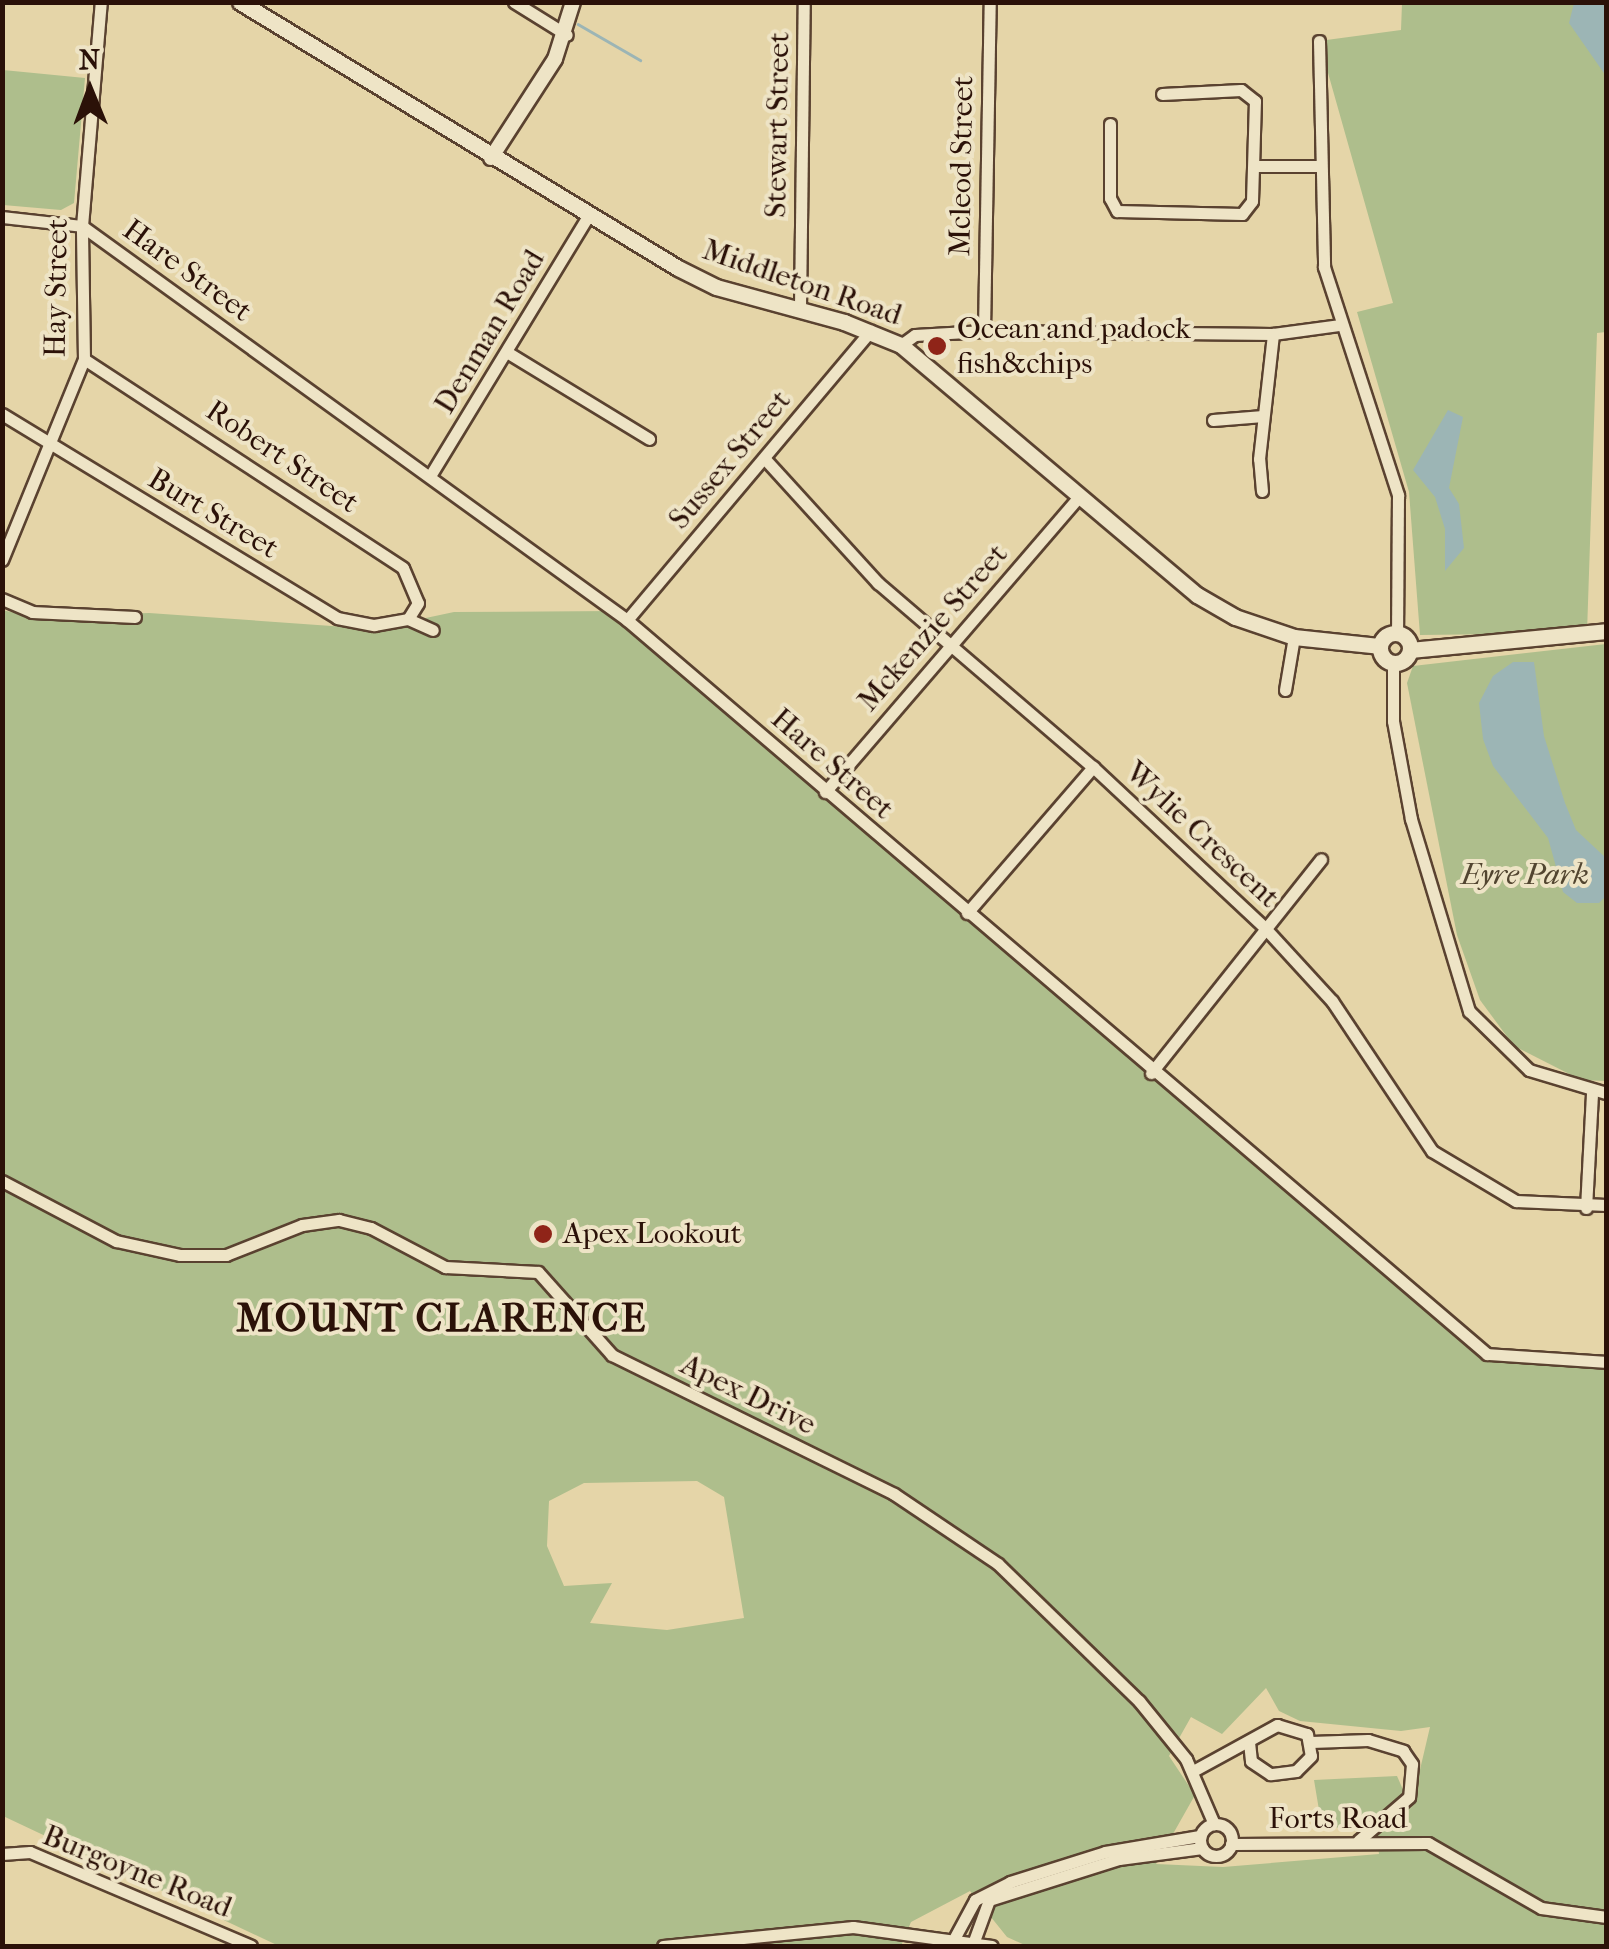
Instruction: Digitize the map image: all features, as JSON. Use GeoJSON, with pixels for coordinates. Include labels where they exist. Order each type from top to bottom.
{"type":"FeatureCollection","features":[{"type":"Feature","properties":{"kind":"main road","name":"Middleton Road"},"geometry":{"type":"LineString","coordinates":[[240,2],[491,158],[716,287],[800,308],[900,345],[1197,595],[1235,617],[1294,637],[1380,646]]}},
{"type":"Feature","properties":{"kind":"main road"},"geometry":{"type":"LineString","coordinates":[[1410,650],[1398,633],[1380,646],[1393,664],[1410,650],[1606,631]]}},
{"type":"Feature","properties":{"kind":"street","name":"Hay Street"},"geometry":{"type":"LineString","coordinates":[[2,560],[52,446],[84,359],[82,226],[101,2]]}},
{"type":"Feature","properties":{"kind":"street"},"geometry":{"type":"LineString","coordinates":[[514,2],[567,35]]}},
{"type":"Feature","properties":{"kind":"street"},"geometry":{"type":"LineString","coordinates":[[491,158],[567,35],[573,2]]}},
{"type":"Feature","properties":{"kind":"street","name":"Stewart Street"},"geometry":{"type":"LineString","coordinates":[[800,308],[804,2]]}},
{"type":"Feature","properties":{"kind":"street","name":"Mcleod Street"},"geometry":{"type":"LineString","coordinates":[[984,331],[990,2]]}},
{"type":"Feature","properties":{"kind":"street"},"geometry":{"type":"LineString","coordinates":[[1319,41],[1318,166],[1324,267],[1398,494],[1398,633]]}},
{"type":"Feature","properties":{"kind":"street"},"geometry":{"type":"LineString","coordinates":[[1110,124],[1110,198],[1126,214],[1242,214],[1252,201],[1255,102],[1241,90],[1162,94]]}},
{"type":"Feature","properties":{"kind":"street"},"geometry":{"type":"LineString","coordinates":[[1255,166],[1318,166]]}},
{"type":"Feature","properties":{"kind":"street","name":"Denman Road"},"geometry":{"type":"LineString","coordinates":[[430,476],[510,354],[590,213]]}},
{"type":"Feature","properties":{"kind":"street","name":"Hare Street"},"geometry":{"type":"LineString","coordinates":[[2,217],[82,226],[627,620],[1151,1074],[1487,1354],[1606,1362]]}},
{"type":"Feature","properties":{"kind":"street"},"geometry":{"type":"LineString","coordinates":[[900,345],[916,336],[984,331],[1273,334],[1340,325]]}},
{"type":"Feature","properties":{"kind":"street","name":"Sussex Street"},"geometry":{"type":"LineString","coordinates":[[627,620],[870,331]]}},
{"type":"Feature","properties":{"kind":"street"},"geometry":{"type":"LineString","coordinates":[[1262,491],[1263,416],[1273,334]]}},
{"type":"Feature","properties":{"kind":"street"},"geometry":{"type":"LineString","coordinates":[[510,354],[650,439]]}},
{"type":"Feature","properties":{"kind":"street","name":"Robert Street"},"geometry":{"type":"LineString","coordinates":[[84,359],[403,568],[418,603],[408,619]]}},
{"type":"Feature","properties":{"kind":"street","name":"Burt Street"},"geometry":{"type":"LineString","coordinates":[[2,414],[337,618],[374,625],[408,619]]}},
{"type":"Feature","properties":{"kind":"street"},"geometry":{"type":"LineString","coordinates":[[1213,420],[1263,416]]}},
{"type":"Feature","properties":{"kind":"street","name":"Wylie Crescent"},"geometry":{"type":"LineString","coordinates":[[765,459],[878,583],[1093,768],[1265,928],[1332,1001],[1432,1151],[1516,1200],[1586,1208],[1606,1205]]}},
{"type":"Feature","properties":{"kind":"street","name":"Mckenzie Street"},"geometry":{"type":"LineString","coordinates":[[826,792],[1079,497]]}},
{"type":"Feature","properties":{"kind":"street"},"geometry":{"type":"LineString","coordinates":[[2,599],[32,612],[135,617]]}},
{"type":"Feature","properties":{"kind":"street"},"geometry":{"type":"LineString","coordinates":[[408,619],[432,630]]}},
{"type":"Feature","properties":{"kind":"street"},"geometry":{"type":"LineString","coordinates":[[1285,690],[1294,637]]}},
{"type":"Feature","properties":{"kind":"street"},"geometry":{"type":"LineString","coordinates":[[1393,664],[1393,721],[1412,819],[1470,1011],[1529,1070],[1592,1093],[1606,1093]]}},
{"type":"Feature","properties":{"kind":"street"},"geometry":{"type":"LineString","coordinates":[[966,914],[1093,768]]}},
{"type":"Feature","properties":{"kind":"street"},"geometry":{"type":"LineString","coordinates":[[1151,1074],[1321,859]]}},
{"type":"Feature","properties":{"kind":"street"},"geometry":{"type":"LineString","coordinates":[[1586,1208],[1592,1093]]}},
{"type":"Feature","properties":{"kind":"street","name":"Apex Drive"},"geometry":{"type":"LineString","coordinates":[[2,1181],[116,1241],[180,1256],[226,1255],[302,1225],[340,1220],[371,1228],[445,1267],[538,1272],[612,1355],[894,1494],[972,1544],[1139,1700],[1193,1770],[1214,1824]]}},
{"type":"Feature","properties":{"kind":"street"},"geometry":{"type":"LineString","coordinates":[[1193,1770],[1250,1742],[1257,1732],[1282,1725],[1302,1730],[1311,1742],[1306,1765],[1280,1775],[1254,1766],[1250,1742]]}},
{"type":"Feature","properties":{"kind":"street"},"geometry":{"type":"LineString","coordinates":[[1311,1742],[1368,1740],[1403,1751],[1412,1764],[1409,1797],[1358,1841]]}},
{"type":"Feature","properties":{"kind":"street"},"geometry":{"type":"LineString","coordinates":[[974,1942],[989,1900],[1119,1859],[1201,1842],[1214,1824],[1228,1830],[1232,1844]]}},
{"type":"Feature","properties":{"kind":"street"},"geometry":{"type":"LineString","coordinates":[[955,1938],[975,1900],[1010,1882],[1106,1852],[1201,1842]]}},
{"type":"Feature","properties":{"kind":"street","name":"Forts Road"},"geometry":{"type":"LineString","coordinates":[[1201,1842],[1218,1856],[1232,1844],[1428,1844],[1540,1908],[1606,1918]]}},
{"type":"Feature","properties":{"kind":"street","name":"Burgoyne Road"},"geometry":{"type":"LineString","coordinates":[[2,1854],[30,1852],[251,1946]]}},
{"type":"Feature","properties":{"kind":"street"},"geometry":{"type":"LineString","coordinates":[[663,1946],[806,1928],[955,1938],[992,1946]]}},
{"type":"Feature","properties":{"kind":"green space"},"geometry":{"type":"Polygon","coordinates":[[[1402,3],[1606,3],[1606,332],[1597,333],[1587,633],[1420,635],[1409,492],[1357,312],[1393,303],[1319,41],[1401,30],[1402,3]]]}},
{"type":"Feature","properties":{"kind":"green space"},"geometry":{"type":"Polygon","coordinates":[[[3,70],[85,78],[74,203],[61,210],[3,205],[3,70]]]}},
{"type":"Feature","properties":{"kind":"green space"},"geometry":{"type":"Polygon","coordinates":[[[2,610],[33,617],[149,613],[374,629],[454,612],[615,611],[963,916],[1483,1351],[1606,1366],[1606,1946],[1027,1946],[1007,1937],[970,1891],[911,1922],[901,1946],[279,1946],[3,1816],[2,610]],[[697,1481],[584,1483],[549,1501],[547,1546],[564,1586],[612,1583],[590,1623],[667,1630],[744,1618],[724,1497],[697,1481]],[[1266,1688],[1222,1734],[1191,1717],[1169,1756],[1195,1795],[1156,1864],[1223,1867],[1379,1854],[1374,1816],[1344,1830],[1321,1822],[1314,1780],[1397,1776],[1411,1808],[1430,1727],[1401,1731],[1300,1721],[1279,1711],[1266,1688]]]}},
{"type":"Feature","properties":{"kind":"green space","name":"Eyre Park"},"geometry":{"type":"Polygon","coordinates":[[[1606,644],[1606,1081],[1581,1080],[1514,1046],[1480,1000],[1457,935],[1407,683],[1413,666],[1606,644]]]}},
{"type":"Feature","properties":{"kind":"water"},"geometry":{"type":"Polygon","coordinates":[[[1574,3],[1606,3],[1606,76],[1569,23],[1574,3]]]}},
{"type":"Feature","properties":{"kind":"water"},"geometry":{"type":"Polygon","coordinates":[[[1448,410],[1463,417],[1449,488],[1459,504],[1464,548],[1445,571],[1445,529],[1435,497],[1413,470],[1448,410]]]}},
{"type":"Feature","properties":{"kind":"water"},"geometry":{"type":"Polygon","coordinates":[[[1513,662],[1534,662],[1544,736],[1565,803],[1576,830],[1606,858],[1606,896],[1599,903],[1577,903],[1563,892],[1548,838],[1493,766],[1483,739],[1479,703],[1493,676],[1513,662]]]}},
{"type":"Feature","properties":{"kind":"waterway"},"geometry":{"type":"LineString","coordinates":[[578,24],[640,60]]}},
{"type":"Feature","properties":{"kind":"place","name":"Ocean and padock fish&chips"},"geometry":{"type":"Point","coordinates":[937,346]}},
{"type":"Feature","properties":{"kind":"place","name":"Apex Lookout"},"geometry":{"type":"Point","coordinates":[543,1234]}},
{"type":"Feature","properties":{"kind":"district","name":"MOUNT CLARENCE"},"geometry":{"type":"Point","coordinates":[442,1318]}}]}
